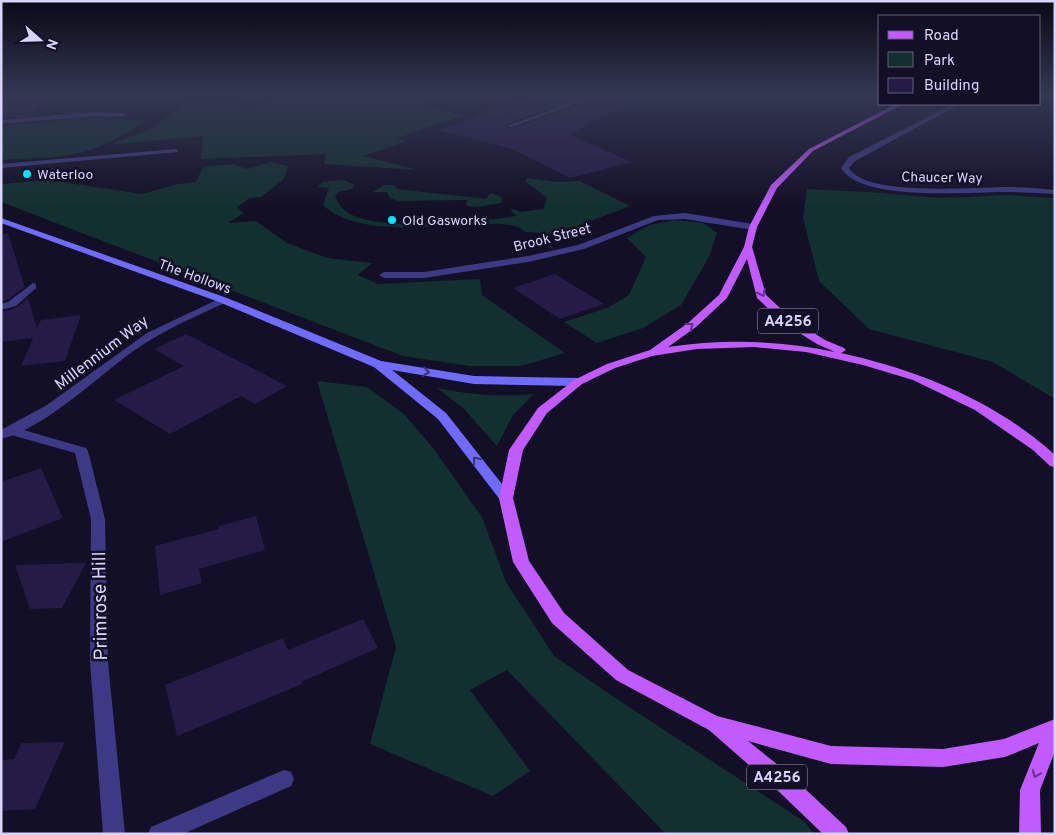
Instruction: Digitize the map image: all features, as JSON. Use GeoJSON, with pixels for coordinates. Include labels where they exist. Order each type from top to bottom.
{"type":"FeatureCollection","features":[{"type":"Feature","properties":{"kind":"main road","name":"A4256"},"geometry":{"type":"LineString","coordinates":[[650,353],[692,325],[723,296],[748,247],[753,227],[774,187],[811,150],[844,133]]}},
{"type":"Feature","properties":{"kind":"main road","name":"The Hollows"},"geometry":{"type":"LineString","coordinates":[[1,220],[223,300],[378,364]]}},
{"type":"Feature","properties":{"kind":"main road","name":"A4256"},"geometry":{"type":"LineString","coordinates":[[748,247],[761,296],[789,322],[821,342],[866,362]]}},
{"type":"Feature","properties":{"kind":"main road"},"geometry":{"type":"LineString","coordinates":[[506,498],[516,450],[542,410],[578,382],[611,366],[650,353],[697,346],[754,344],[806,349],[866,362],[917,378],[979,407],[1038,447],[1055,463]]}},
{"type":"Feature","properties":{"kind":"main road"},"geometry":{"type":"LineString","coordinates":[[378,364],[474,380],[578,382]]}},
{"type":"Feature","properties":{"kind":"main road"},"geometry":{"type":"LineString","coordinates":[[378,364],[442,416],[506,498],[521,562],[558,618],[622,675],[713,723],[831,756],[943,758],[1005,748],[1054,728]]}},
{"type":"Feature","properties":{"kind":"main road","name":"A4256"},"geometry":{"type":"LineString","coordinates":[[713,723],[781,780],[839,834]]}},
{"type":"Feature","properties":{"kind":"main road"},"geometry":{"type":"LineString","coordinates":[[1030,834],[1030,790],[1054,728]]}},
{"type":"Feature","properties":{"kind":"street","name":"Chaucer Way"},"geometry":{"type":"LineString","coordinates":[[903,133],[872,150],[852,158],[845,168],[849,175],[884,188],[912,192],[1024,190],[1055,192]]}},
{"type":"Feature","properties":{"kind":"street"},"geometry":{"type":"LineString","coordinates":[[1,166],[176,151]]}},
{"type":"Feature","properties":{"kind":"street","name":"Brook Street"},"geometry":{"type":"LineString","coordinates":[[384,275],[424,275],[528,259],[581,247],[657,218],[685,216],[753,227]]}},
{"type":"Feature","properties":{"kind":"street"},"geometry":{"type":"LineString","coordinates":[[1,307],[12,304],[33,286]]}},
{"type":"Feature","properties":{"kind":"street","name":"Millennium Way"},"geometry":{"type":"LineString","coordinates":[[7,433],[38,418],[62,402],[128,349],[162,327],[223,300]]}},
{"type":"Feature","properties":{"kind":"street","name":"Primrose Hill"},"geometry":{"type":"LineString","coordinates":[[7,433],[81,451],[98,518],[99,662],[114,834]]}},
{"type":"Feature","properties":{"kind":"street"},"geometry":{"type":"LineString","coordinates":[[158,834],[284,779]]}},
{"type":"Feature","properties":{"kind":"green space"},"geometry":{"type":"Polygon","coordinates":[[[1,133],[125,133],[112,141],[79,153],[46,158],[1,160],[1,133]]]}},
{"type":"Feature","properties":{"kind":"green space"},"geometry":{"type":"Polygon","coordinates":[[[140,133],[412,133],[397,138],[407,141],[363,156],[418,170],[324,164],[326,154],[201,159],[203,136],[109,145],[140,133]]]}},
{"type":"Feature","properties":{"kind":"green space"},"geometry":{"type":"Polygon","coordinates":[[[271,162],[288,166],[284,179],[261,197],[250,198],[237,207],[244,213],[228,223],[256,221],[287,243],[327,258],[372,263],[358,275],[378,284],[480,279],[482,295],[565,353],[521,366],[470,366],[403,356],[1,202],[1,184],[48,180],[142,194],[178,184],[196,182],[203,167],[233,164],[247,169],[271,162]]]}},
{"type":"Feature","properties":{"kind":"green space"},"geometry":{"type":"Polygon","coordinates":[[[527,178],[556,182],[580,181],[630,206],[556,234],[525,232],[512,226],[491,224],[402,227],[372,225],[345,218],[323,205],[329,188],[318,187],[322,182],[343,180],[355,185],[352,189],[338,192],[335,197],[341,207],[350,214],[365,220],[407,224],[456,223],[516,216],[510,209],[521,212],[543,209],[547,198],[525,181],[527,178]]]}},
{"type":"Feature","properties":{"kind":"green space"},"geometry":{"type":"Polygon","coordinates":[[[384,185],[394,185],[397,189],[486,199],[490,193],[502,198],[501,203],[476,207],[466,206],[467,200],[398,201],[390,198],[387,192],[373,192],[384,185]]]}},
{"type":"Feature","properties":{"kind":"green space"},"geometry":{"type":"Polygon","coordinates":[[[807,189],[941,198],[1005,195],[1055,198],[1055,399],[993,362],[869,329],[819,281],[803,218],[807,189]]]}},
{"type":"Feature","properties":{"kind":"green space"},"geometry":{"type":"Polygon","coordinates":[[[675,220],[703,223],[717,233],[709,257],[681,305],[643,328],[597,343],[564,322],[607,308],[629,295],[646,257],[627,238],[649,225],[675,220]]]}},
{"type":"Feature","properties":{"kind":"green space"},"geometry":{"type":"Polygon","coordinates":[[[317,381],[367,387],[404,414],[433,448],[482,517],[506,582],[554,656],[805,822],[814,834],[666,834],[507,670],[470,690],[530,771],[493,796],[370,744],[396,647],[317,381]]]}},
{"type":"Feature","properties":{"kind":"green space"},"geometry":{"type":"Polygon","coordinates":[[[437,388],[486,395],[534,394],[513,415],[497,446],[463,408],[437,388]]]}},
{"type":"Feature","properties":{"kind":"building"},"geometry":{"type":"Polygon","coordinates":[[[450,133],[571,133],[569,134],[632,162],[570,178],[512,149],[450,133]]]}},
{"type":"Feature","properties":{"kind":"building"},"geometry":{"type":"Polygon","coordinates":[[[8,233],[25,287],[1,302],[1,234],[8,233]]]}},
{"type":"Feature","properties":{"kind":"building"},"geometry":{"type":"Polygon","coordinates":[[[555,274],[604,304],[560,319],[513,288],[555,274]]]}},
{"type":"Feature","properties":{"kind":"building"},"geometry":{"type":"Polygon","coordinates":[[[28,298],[37,328],[41,320],[81,315],[65,361],[21,366],[33,338],[1,342],[1,312],[16,308],[28,298]]]}},
{"type":"Feature","properties":{"kind":"building"},"geometry":{"type":"Polygon","coordinates":[[[186,334],[287,386],[255,404],[241,396],[170,434],[114,400],[184,366],[154,349],[186,334]]]}},
{"type":"Feature","properties":{"kind":"building"},"geometry":{"type":"Polygon","coordinates":[[[41,468],[63,518],[1,542],[1,482],[41,468]]]}},
{"type":"Feature","properties":{"kind":"building"},"geometry":{"type":"Polygon","coordinates":[[[256,516],[265,550],[199,569],[202,583],[160,595],[155,546],[219,529],[219,526],[256,516]]]}},
{"type":"Feature","properties":{"kind":"building"},"geometry":{"type":"Polygon","coordinates":[[[86,563],[62,608],[30,609],[15,565],[86,563]]]}},
{"type":"Feature","properties":{"kind":"building"},"geometry":{"type":"Polygon","coordinates":[[[363,619],[378,648],[301,682],[302,684],[177,736],[165,685],[283,638],[288,650],[363,619]]]}},
{"type":"Feature","properties":{"kind":"building"},"geometry":{"type":"Polygon","coordinates":[[[65,742],[35,809],[1,811],[1,760],[14,759],[22,743],[65,742]]]}},
{"type":"Feature","properties":{"kind":"place","name":"Waterloo"},"geometry":{"type":"Point","coordinates":[27,174]}},
{"type":"Feature","properties":{"kind":"place","name":"Old Gasworks"},"geometry":{"type":"Point","coordinates":[392,220]}}]}
